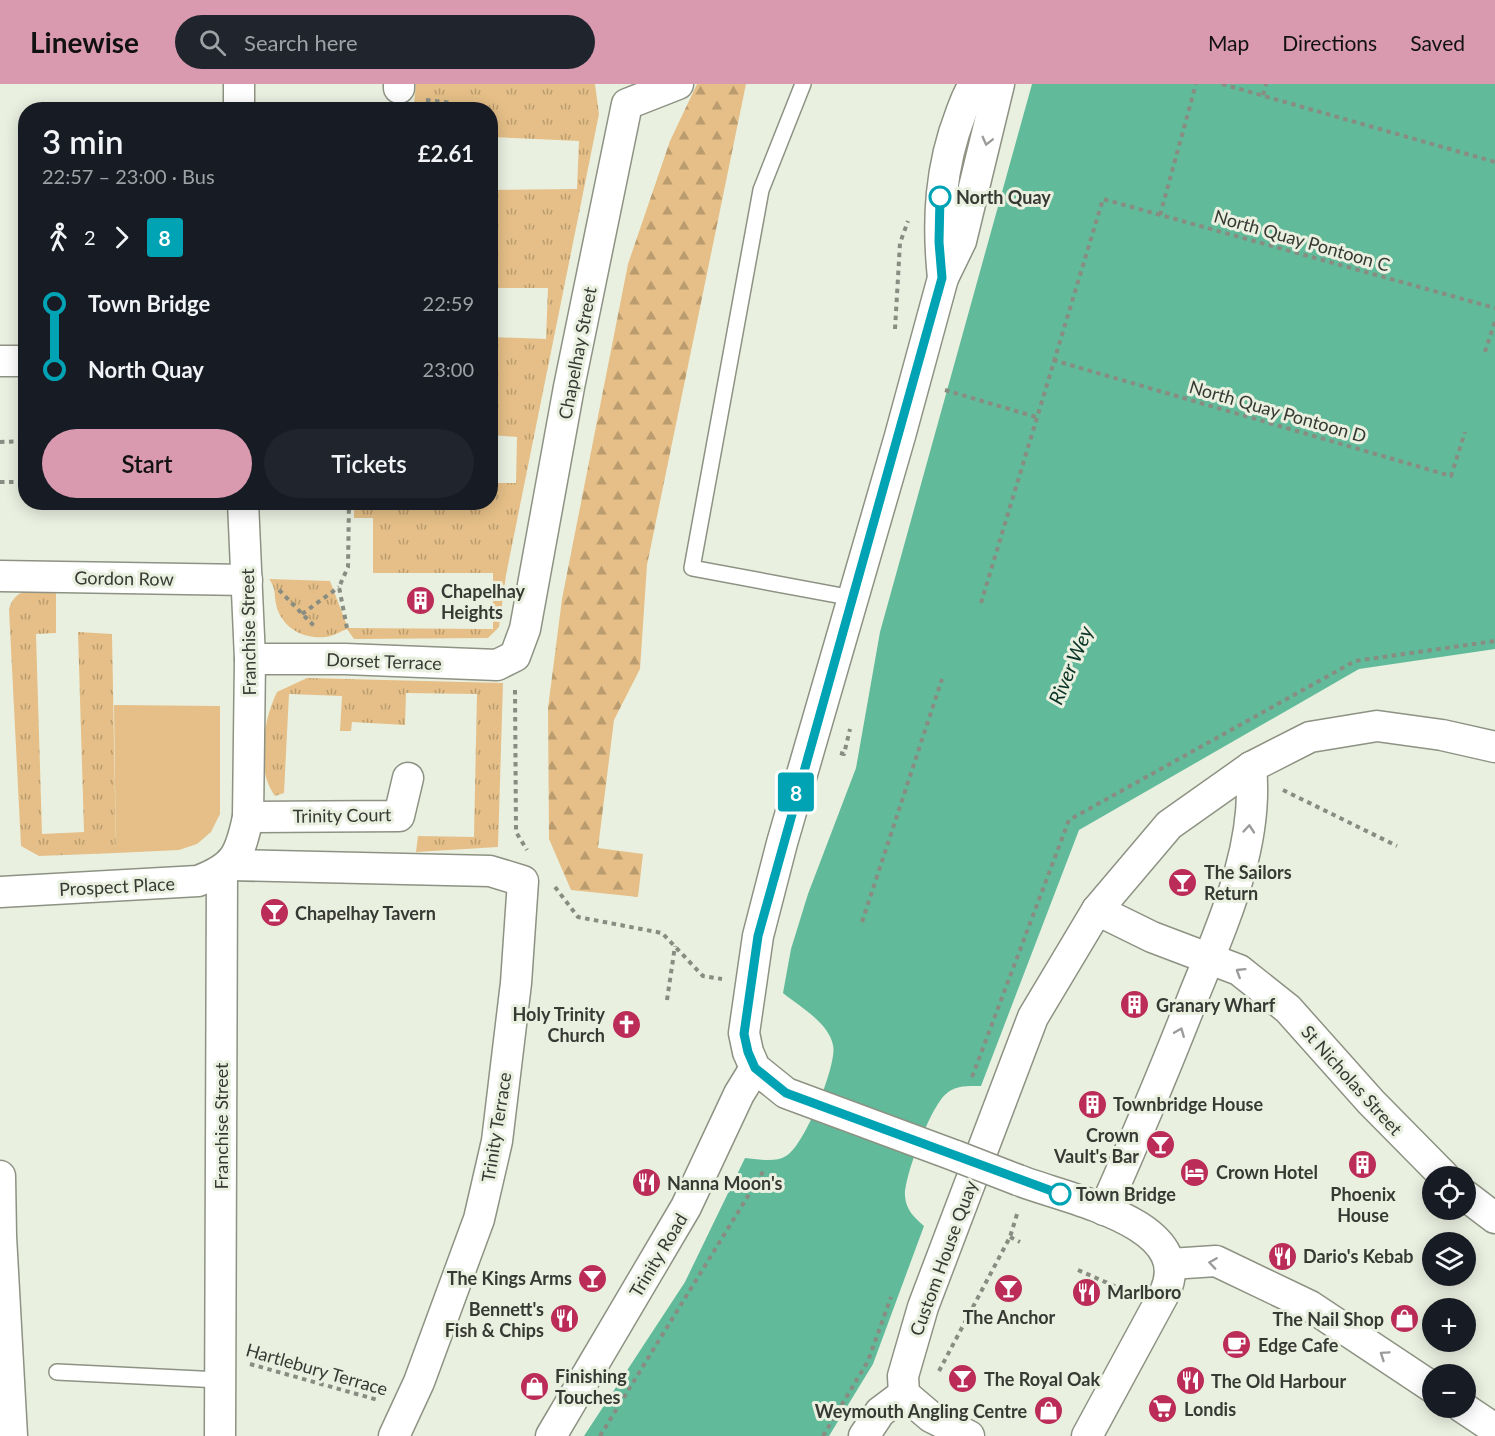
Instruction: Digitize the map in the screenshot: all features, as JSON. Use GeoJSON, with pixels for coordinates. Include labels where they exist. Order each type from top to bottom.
{"type":"FeatureCollection","features":[{"type":"Feature","properties":{"kind":"street"},"geometry":{"type":"LineString","coordinates":[[239,84],[239,102]]}},
{"type":"Feature","properties":{"kind":"street","name":"Chapelhay Street"},"geometry":{"type":"LineString","coordinates":[[515,656],[525,629],[567,399],[627,104],[678,84]]}},
{"type":"Feature","properties":{"kind":"street"},"geometry":{"type":"LineString","coordinates":[[942,278],[939,207],[943,172],[955,129],[970,89],[975,84]]}},
{"type":"Feature","properties":{"kind":"street"},"geometry":{"type":"LineString","coordinates":[[999,84],[961,241],[942,278],[758,936],[744,1034],[755,1068],[786,1093],[1104,1210],[1148,1231],[1161,1244],[1168,1278],[1087,1436]]}},
{"type":"Feature","properties":{"kind":"street"},"geometry":{"type":"LineString","coordinates":[[0,361],[18,361]]}},
{"type":"Feature","properties":{"kind":"street","name":"Franchise Street"},"geometry":{"type":"LineString","coordinates":[[220,1436],[226,869],[243,842],[248,817],[250,659],[243,510]]}},
{"type":"Feature","properties":{"kind":"street","name":"Gordon Row"},"geometry":{"type":"LineString","coordinates":[[0,576],[247,569]]}},
{"type":"Feature","properties":{"kind":"street","name":"Dorset Terrace"},"geometry":{"type":"LineString","coordinates":[[250,659],[345,658],[497,665],[515,656]]}},
{"type":"Feature","properties":{"kind":"street","name":"Custom House Quay"},"geometry":{"type":"LineString","coordinates":[[904,1394],[903,1377],[923,1307],[1033,1017],[1097,910],[1170,825],[1252,778],[1310,738],[1377,726],[1442,735],[1495,747]]}},
{"type":"Feature","properties":{"kind":"street","name":"Trinity Court"},"geometry":{"type":"LineString","coordinates":[[248,817],[399,816],[408,778]]}},
{"type":"Feature","properties":{"kind":"street"},"geometry":{"type":"LineString","coordinates":[[1104,1210],[1158,1087],[1209,958],[1248,845],[1252,778]]}},
{"type":"Feature","properties":{"kind":"street"},"geometry":{"type":"LineString","coordinates":[[226,869],[470,853]]}},
{"type":"Feature","properties":{"kind":"street","name":"Prospect Place"},"geometry":{"type":"LineString","coordinates":[[0,892],[198,880],[226,869]]}},
{"type":"Feature","properties":{"kind":"street","name":"Trinity Terrace"},"geometry":{"type":"LineString","coordinates":[[226,869],[490,871],[523,881],[516,983],[497,1141],[479,1219],[407,1408],[394,1436]]}},
{"type":"Feature","properties":{"kind":"street","name":"St Nicholas Street"},"geometry":{"type":"LineString","coordinates":[[1097,910],[1152,937],[1239,970],[1288,1009],[1371,1102],[1434,1166]]}},
{"type":"Feature","properties":{"kind":"street","name":"Trinity Road"},"geometry":{"type":"LineString","coordinates":[[551,1436],[686,1207],[739,1094],[755,1068]]}},
{"type":"Feature","properties":{"kind":"street"},"geometry":{"type":"LineString","coordinates":[[0,1176],[5,1393],[12,1436]]}},
{"type":"Feature","properties":{"kind":"street"},"geometry":{"type":"LineString","coordinates":[[1476,1204],[1495,1218]]}},
{"type":"Feature","properties":{"kind":"street"},"geometry":{"type":"LineString","coordinates":[[1168,1278],[1216,1261],[1310,1306],[1422,1380]]}},
{"type":"Feature","properties":{"kind":"street"},"geometry":{"type":"LineString","coordinates":[[864,1436],[880,1412],[904,1394],[931,1417],[969,1436]]}},
{"type":"Feature","properties":{"kind":"street"},"geometry":{"type":"LineString","coordinates":[[1476,1416],[1495,1429]]}},
{"type":"Feature","properties":{"kind":"lane"},"geometry":{"type":"LineString","coordinates":[[803,84],[761,190],[692,568],[853,598]]}},
{"type":"Feature","properties":{"kind":"lane"},"geometry":{"type":"LineString","coordinates":[[57,1372],[220,1368]]}},
{"type":"Feature","properties":{"kind":"path"},"geometry":{"type":"LineString","coordinates":[[1160,215],[1196,84]]}},
{"type":"Feature","properties":{"kind":"path"},"geometry":{"type":"LineString","coordinates":[[1222,84],[1495,162]]}},
{"type":"Feature","properties":{"kind":"path"},"geometry":{"type":"LineString","coordinates":[[1263,95],[1266,84]]}},
{"type":"Feature","properties":{"kind":"path","name":"North Quay Pontoon C"},"geometry":{"type":"LineString","coordinates":[[1053,360],[1103,199],[1495,308]]}},
{"type":"Feature","properties":{"kind":"path"},"geometry":{"type":"LineString","coordinates":[[1485,352],[1495,321]]}},
{"type":"Feature","properties":{"kind":"path"},"geometry":{"type":"LineString","coordinates":[[981,603],[1053,360]]}},
{"type":"Feature","properties":{"kind":"path","name":"North Quay Pontoon D"},"geometry":{"type":"LineString","coordinates":[[1053,360],[1451,476],[1465,432]]}},
{"type":"Feature","properties":{"kind":"path"},"geometry":{"type":"LineString","coordinates":[[949,392],[1036,417]]}},
{"type":"Feature","properties":{"kind":"path"},"geometry":{"type":"LineString","coordinates":[[0,442],[18,441]]}},
{"type":"Feature","properties":{"kind":"path"},"geometry":{"type":"LineString","coordinates":[[0,482],[18,482]]}},
{"type":"Feature","properties":{"kind":"path"},"geometry":{"type":"LineString","coordinates":[[302,614],[339,587],[348,567],[349,510]]}},
{"type":"Feature","properties":{"kind":"path"},"geometry":{"type":"LineString","coordinates":[[247,569],[302,614],[345,658]]}},
{"type":"Feature","properties":{"kind":"path"},"geometry":{"type":"LineString","coordinates":[[339,587],[347,628],[345,658]]}},
{"type":"Feature","properties":{"kind":"path"},"geometry":{"type":"LineString","coordinates":[[861,922],[942,679]]}},
{"type":"Feature","properties":{"kind":"path"},"geometry":{"type":"LineString","coordinates":[[515,705],[516,832],[528,854]]}},
{"type":"Feature","properties":{"kind":"path"},"geometry":{"type":"LineString","coordinates":[[1252,778],[1281,789],[1397,846]]}},
{"type":"Feature","properties":{"kind":"path"},"geometry":{"type":"LineString","coordinates":[[550,881],[578,917],[662,933],[703,976],[718,978]]}},
{"type":"Feature","properties":{"kind":"path"},"geometry":{"type":"LineString","coordinates":[[667,1000],[675,946]]}},
{"type":"Feature","properties":{"kind":"path"},"geometry":{"type":"LineString","coordinates":[[600,1436],[764,1170]]}},
{"type":"Feature","properties":{"kind":"path"},"geometry":{"type":"LineString","coordinates":[[904,1394],[931,1386],[1010,1237],[1018,1211]]}},
{"type":"Feature","properties":{"kind":"path"},"geometry":{"type":"LineString","coordinates":[[1010,1237],[1020,1242]]}},
{"type":"Feature","properties":{"kind":"path"},"geometry":{"type":"LineString","coordinates":[[1078,1270],[1127,1293],[1135,1280],[1168,1278]]}},
{"type":"Feature","properties":{"kind":"path"},"geometry":{"type":"LineString","coordinates":[[823,1436],[868,1361],[895,1287]]}},
{"type":"Feature","properties":{"kind":"path","name":"Hartlebury Terrace"},"geometry":{"type":"LineString","coordinates":[[220,1368],[407,1408]]}},
{"type":"Feature","properties":{"kind":"green space"},"geometry":{"type":"Polygon","coordinates":[[[416,84],[595,84],[599,114],[506,575],[499,627],[488,638],[354,639],[347,629],[328,637],[303,635],[281,618],[269,579],[330,581],[348,628],[493,629],[493,573],[373,573],[373,518],[354,518],[354,510],[498,510],[498,483],[516,483],[517,437],[498,436],[498,337],[546,339],[548,288],[498,288],[498,190],[577,189],[579,141],[498,137],[498,102],[414,102],[416,84]]]}},
{"type":"Feature","properties":{"kind":"green space"},"geometry":{"type":"Polygon","coordinates":[[[697,84],[746,84],[647,565],[640,669],[614,720],[598,848],[643,854],[638,897],[571,890],[549,839],[548,708],[562,599],[628,264],[670,141],[697,84]]]}},
{"type":"Feature","properties":{"kind":"green space"},"geometry":{"type":"Polygon","coordinates":[[[56,588],[56,633],[36,634],[42,834],[84,832],[78,632],[112,634],[116,853],[39,856],[21,846],[9,609],[16,596],[21,593],[34,589],[56,588]]]}},
{"type":"Feature","properties":{"kind":"green space"},"geometry":{"type":"Polygon","coordinates":[[[307,678],[503,683],[498,847],[416,852],[418,836],[474,837],[477,694],[406,693],[405,725],[352,722],[351,731],[340,731],[342,696],[289,694],[284,793],[275,796],[269,785],[263,759],[268,717],[277,692],[307,678]]]}},
{"type":"Feature","properties":{"kind":"green space"},"geometry":{"type":"Polygon","coordinates":[[[114,705],[220,706],[220,814],[211,832],[197,844],[179,850],[116,853],[114,705]]]}},
{"type":"Feature","properties":{"kind":"water","name":"River Wey"},"geometry":{"type":"Polygon","coordinates":[[[1032,84],[1495,84],[1495,649],[1359,669],[1079,830],[981,1086],[958,1088],[946,1094],[933,1112],[919,1142],[905,1196],[909,1209],[924,1226],[873,1364],[829,1436],[584,1436],[685,1282],[745,1158],[766,1160],[786,1156],[802,1137],[825,1086],[833,1055],[830,1037],[813,1016],[783,993],[791,949],[808,894],[856,768],[880,632],[1032,84]]]}},
{"type":"Feature","properties":{"kind":"bus line","name":"8"},"geometry":{"type":"LineString","coordinates":[[940,197],[939,242],[942,278],[900,436],[777,861],[758,936],[744,1034],[755,1068],[786,1093],[1027,1184],[1060,1194]]}},
{"type":"Feature","properties":{"kind":"place","name":"North Quay"},"geometry":{"type":"Point","coordinates":[940,197]}},
{"type":"Feature","properties":{"kind":"place","name":"Chapelhay Heights"},"geometry":{"type":"Point","coordinates":[420,601]}},
{"type":"Feature","properties":{"kind":"place","name":"The Sailors Return"},"geometry":{"type":"Point","coordinates":[1183,882]}},
{"type":"Feature","properties":{"kind":"place","name":"Chapelhay Tavern"},"geometry":{"type":"Point","coordinates":[274,913]}},
{"type":"Feature","properties":{"kind":"place","name":"Granary Wharf"},"geometry":{"type":"Point","coordinates":[1135,1005]}},
{"type":"Feature","properties":{"kind":"place","name":"Holy Trinity Church"},"geometry":{"type":"Point","coordinates":[626,1024]}},
{"type":"Feature","properties":{"kind":"place","name":"Townbridge House"},"geometry":{"type":"Point","coordinates":[1092,1104]}},
{"type":"Feature","properties":{"kind":"place","name":"Crown Vault's Bar"},"geometry":{"type":"Point","coordinates":[1160,1145]}},
{"type":"Feature","properties":{"kind":"place","name":"Phoenix House"},"geometry":{"type":"Point","coordinates":[1363,1165]}},
{"type":"Feature","properties":{"kind":"place","name":"Crown Hotel"},"geometry":{"type":"Point","coordinates":[1195,1172]}},
{"type":"Feature","properties":{"kind":"place","name":"Nanna Moon's"},"geometry":{"type":"Point","coordinates":[646,1183]}},
{"type":"Feature","properties":{"kind":"place","name":"Town Bridge"},"geometry":{"type":"Point","coordinates":[1060,1194]}},
{"type":"Feature","properties":{"kind":"place","name":"Dario's Kebab"},"geometry":{"type":"Point","coordinates":[1282,1256]}},
{"type":"Feature","properties":{"kind":"place","name":"The Kings Arms"},"geometry":{"type":"Point","coordinates":[593,1278]}},
{"type":"Feature","properties":{"kind":"place","name":"The Anchor"},"geometry":{"type":"Point","coordinates":[1009,1288]}},
{"type":"Feature","properties":{"kind":"place","name":"Marlboro"},"geometry":{"type":"Point","coordinates":[1086,1292]}},
{"type":"Feature","properties":{"kind":"place","name":"Bennett's Fish & Chips"},"geometry":{"type":"Point","coordinates":[565,1319]}},
{"type":"Feature","properties":{"kind":"place","name":"The Nail Shop"},"geometry":{"type":"Point","coordinates":[1405,1319]}},
{"type":"Feature","properties":{"kind":"place","name":"Edge Cafe"},"geometry":{"type":"Point","coordinates":[1237,1345]}},
{"type":"Feature","properties":{"kind":"place","name":"The Royal Oak"},"geometry":{"type":"Point","coordinates":[963,1379]}},
{"type":"Feature","properties":{"kind":"place","name":"The Old Harbour"},"geometry":{"type":"Point","coordinates":[1190,1381]}},
{"type":"Feature","properties":{"kind":"place","name":"Finishing Touches"},"geometry":{"type":"Point","coordinates":[534,1386]}},
{"type":"Feature","properties":{"kind":"place","name":"Londis"},"geometry":{"type":"Point","coordinates":[1163,1409]}},
{"type":"Feature","properties":{"kind":"place","name":"Weymouth Angling Centre"},"geometry":{"type":"Point","coordinates":[1048,1411]}}]}
